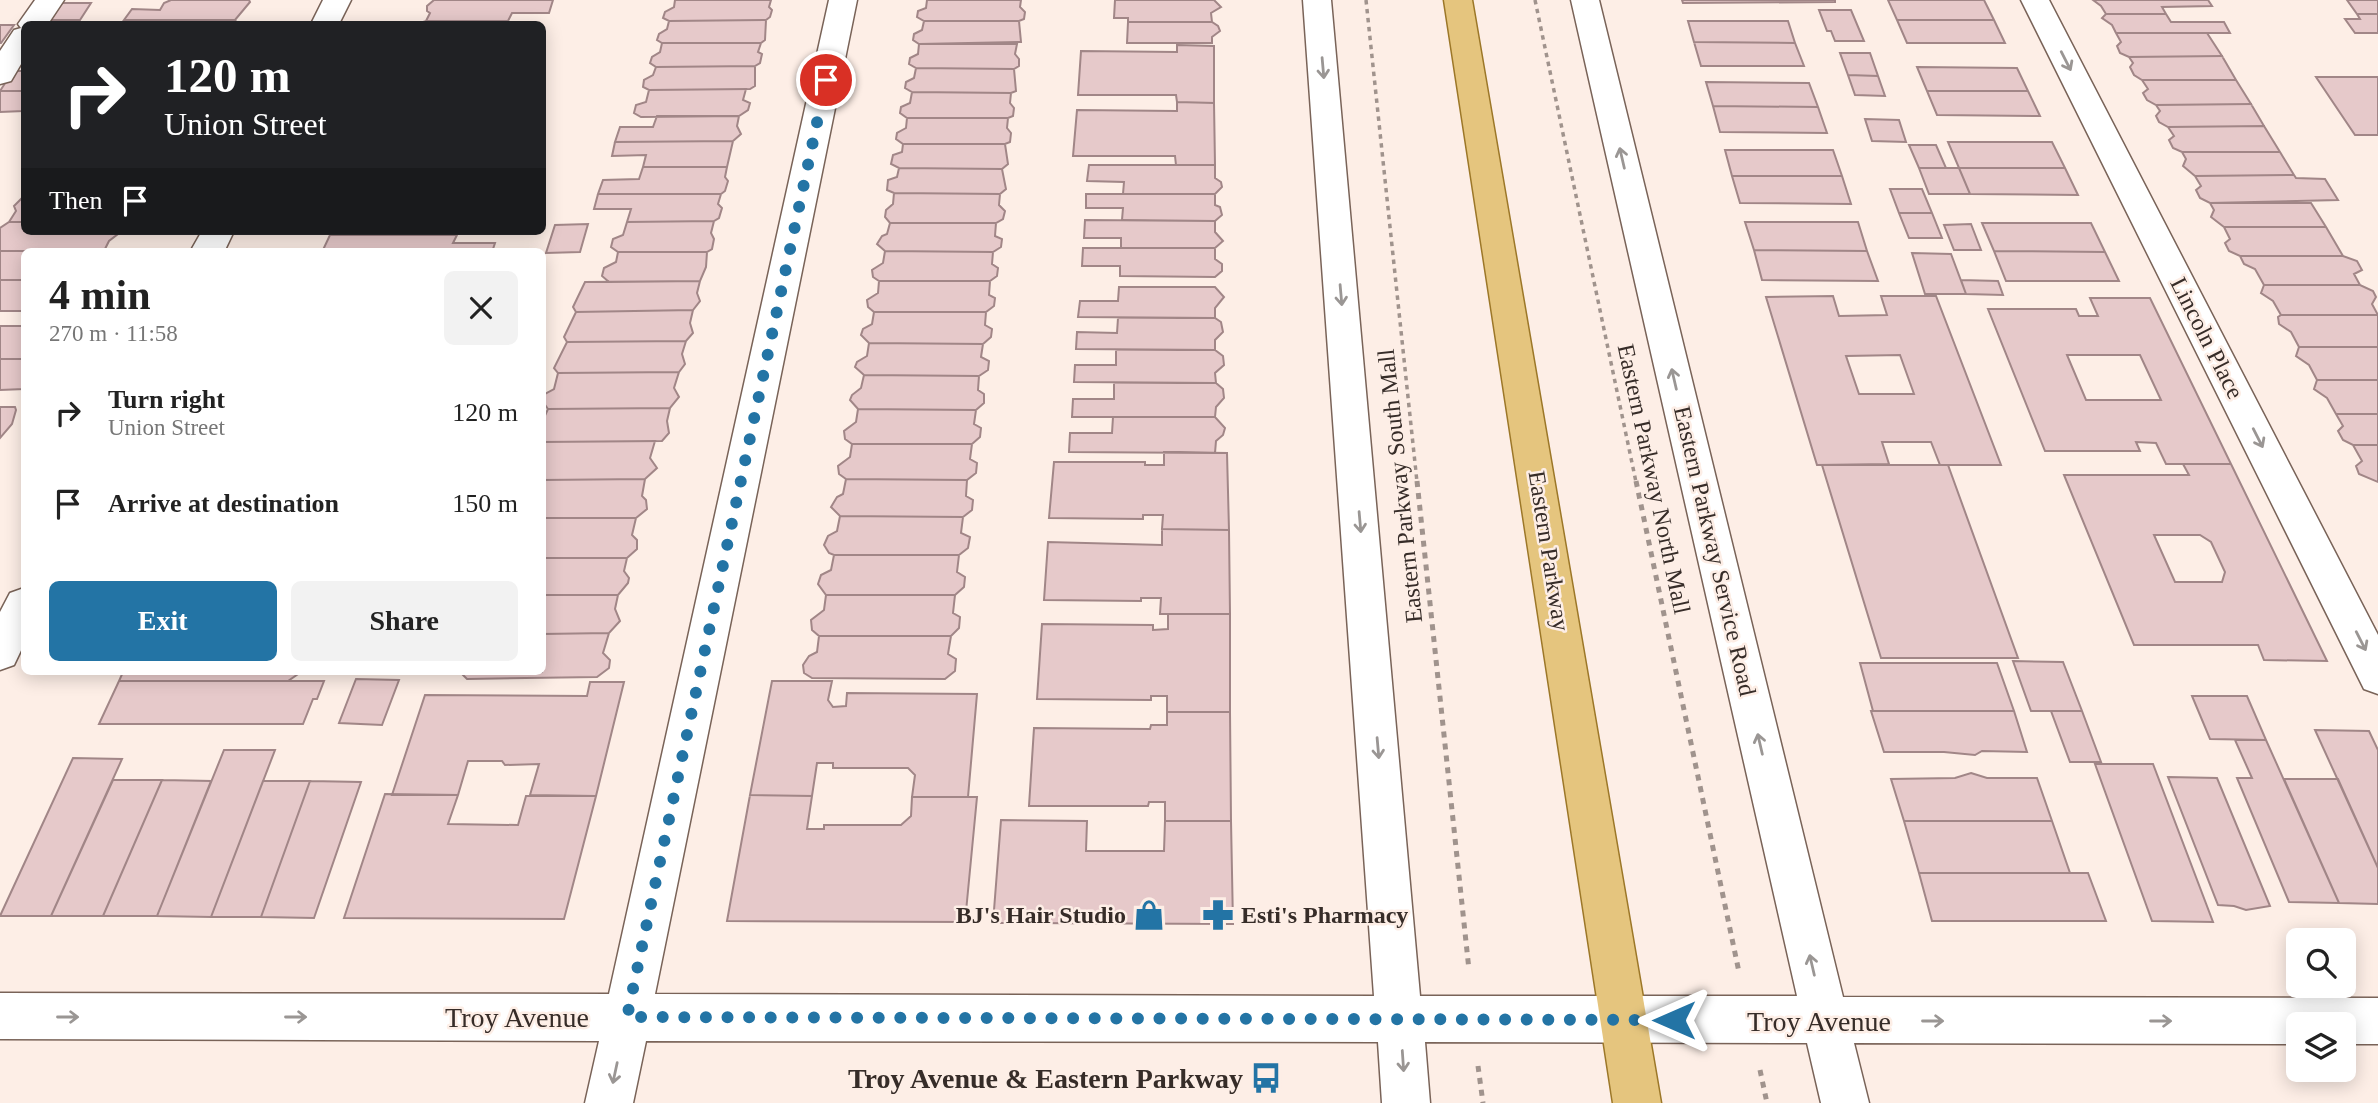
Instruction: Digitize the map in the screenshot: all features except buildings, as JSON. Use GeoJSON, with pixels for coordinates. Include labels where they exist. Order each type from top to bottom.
{"type":"FeatureCollection","features":[{"type":"Feature","properties":{"kind":"main road","name":"Eastern Parkway"},"geometry":{"type":"LineString","coordinates":[[1458,0],[1637,1103]]}},
{"type":"Feature","properties":{"kind":"street"},"geometry":{"type":"LineString","coordinates":[[35,21],[50,0]]}},
{"type":"Feature","properties":{"kind":"street"},"geometry":{"type":"LineString","coordinates":[[326,21],[337,0]]}},
{"type":"Feature","properties":{"kind":"street"},"geometry":{"type":"LineString","coordinates":[[609,1103],[843,0]]}},
{"type":"Feature","properties":{"kind":"street"},"geometry":{"type":"LineString","coordinates":[[1317,0],[1406,1103]]}},
{"type":"Feature","properties":{"kind":"street","name":"Eastern Parkway Service Road"},"geometry":{"type":"LineString","coordinates":[[1585,0],[1845,1103]]}},
{"type":"Feature","properties":{"kind":"street","name":"Lincoln Place"},"geometry":{"type":"LineString","coordinates":[[2035,0],[2378,676]]}},
{"type":"Feature","properties":{"kind":"street"},"geometry":{"type":"LineString","coordinates":[[0,74],[21,42]]}},
{"type":"Feature","properties":{"kind":"street"},"geometry":{"type":"LineString","coordinates":[[0,652],[21,611]]}},
{"type":"Feature","properties":{"kind":"street","name":"Troy Avenue"},"geometry":{"type":"LineString","coordinates":[[0,1016],[2378,1021]]}},
{"type":"Feature","properties":{"kind":"path","name":"Eastern Parkway South Mall"},"geometry":{"type":"LineString","coordinates":[[1366,0],[1468,969]]}},
{"type":"Feature","properties":{"kind":"path","name":"Eastern Parkway North Mall"},"geometry":{"type":"LineString","coordinates":[[1535,0],[1738,966]]}},
{"type":"Feature","properties":{"kind":"path"},"geometry":{"type":"LineString","coordinates":[[1758,1064],[1767,1103]]}},
{"type":"Feature","properties":{"kind":"path"},"geometry":{"type":"LineString","coordinates":[[1478,1067],[1483,1103]]}},
{"type":"Feature","properties":{"kind":"place","name":"BJ's Hair Studio"},"geometry":{"type":"Point","coordinates":[1149,915]}},
{"type":"Feature","properties":{"kind":"place","name":"Esti's Pharmacy"},"geometry":{"type":"Point","coordinates":[1218,915]}},
{"type":"Feature","properties":{"kind":"place","name":"Troy Avenue & Eastern Parkway"},"geometry":{"type":"Point","coordinates":[1266,1078]}},
{"type":"Feature","properties":{"kind":"route"},"geometry":{"type":"LineString","coordinates":[[826,80],[627,1017],[1674,1020]]}}]}
